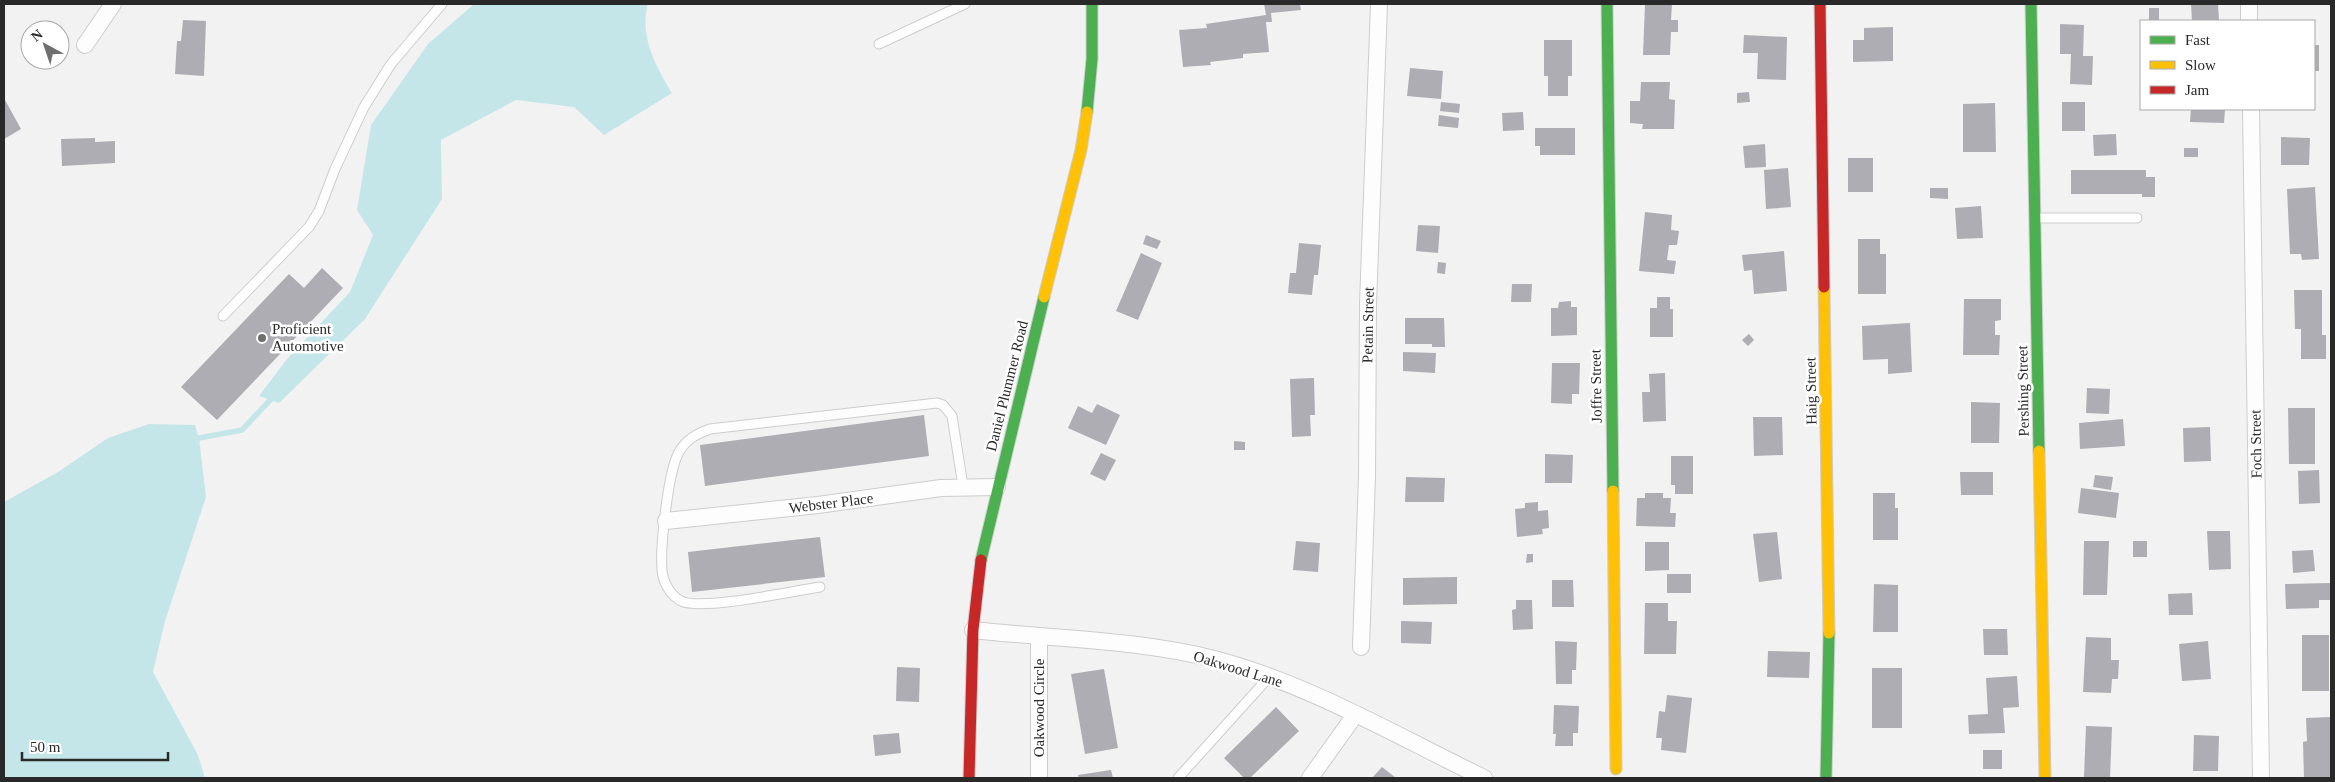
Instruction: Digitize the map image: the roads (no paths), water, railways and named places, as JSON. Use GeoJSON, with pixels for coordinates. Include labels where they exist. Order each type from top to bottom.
{"type":"FeatureCollection","features":[{"type":"Feature","properties":{"kind":"street"},"geometry":{"type":"LineString","coordinates":[[85,45],[113,4]]}},
{"type":"Feature","properties":{"kind":"street","name":"Daniel Plummer Road"},"geometry":{"type":"LineString","coordinates":[[969,778],[973,630],[981,560],[997,487],[1081,150],[1090,101],[1093,54],[1092,4]]}},
{"type":"Feature","properties":{"kind":"street","name":"Petain Street"},"geometry":{"type":"LineString","coordinates":[[1361,646],[1366,477],[1368,304],[1379,4]]}},
{"type":"Feature","properties":{"kind":"street","name":"Joffre Street"},"geometry":{"type":"LineString","coordinates":[[1606,4],[1616,769]]}},
{"type":"Feature","properties":{"kind":"street","name":"Haig Street"},"geometry":{"type":"LineString","coordinates":[[1820,4],[1829,664],[1826,778]]}},
{"type":"Feature","properties":{"kind":"street","name":"Pershing Street"},"geometry":{"type":"LineString","coordinates":[[2031,4],[2046,778]]}},
{"type":"Feature","properties":{"kind":"street"},"geometry":{"type":"LineString","coordinates":[[2249,4],[2249,20]]}},
{"type":"Feature","properties":{"kind":"street","name":"Foch Street"},"geometry":{"type":"LineString","coordinates":[[2251,110],[2261,778]]}},
{"type":"Feature","properties":{"kind":"street","name":"Webster Place"},"geometry":{"type":"LineString","coordinates":[[666,521],[818,505],[963,486],[997,487]]}},
{"type":"Feature","properties":{"kind":"street","name":"Oakwood Lane"},"geometry":{"type":"LineString","coordinates":[[973,630],[1118,642],[1214,659],[1300,689],[1484,778]]}},
{"type":"Feature","properties":{"kind":"street","name":"Oakwood Circle"},"geometry":{"type":"LineString","coordinates":[[1039,778],[1040,637]]}},
{"type":"Feature","properties":{"kind":"street"},"geometry":{"type":"LineString","coordinates":[[1310,778],[1355,716]]}},
{"type":"Feature","properties":{"kind":"lane"},"geometry":{"type":"LineString","coordinates":[[223,316],[309,227],[319,211],[335,169],[364,107],[391,64],[442,4]]}},
{"type":"Feature","properties":{"kind":"lane"},"geometry":{"type":"LineString","coordinates":[[878,44],[966,4]]}},
{"type":"Feature","properties":{"kind":"lane"},"geometry":{"type":"LineString","coordinates":[[2035,218],[2137,218]]}},
{"type":"Feature","properties":{"kind":"lane"},"geometry":{"type":"LineString","coordinates":[[820,588],[712,603],[689,604],[679,600],[665,583],[662,570],[671,472],[678,453],[687,441],[697,433],[720,428],[937,403],[943,405],[952,416],[963,486]]}},
{"type":"Feature","properties":{"kind":"lane"},"geometry":{"type":"LineString","coordinates":[[1178,778],[1269,677]]}},
{"type":"Feature","properties":{"kind":"water"},"geometry":{"type":"Polygon","coordinates":[[[474,4],[648,4],[646,16],[647,39],[660,73],[672,93],[604,135],[574,107],[516,100],[441,140],[442,199],[365,319],[279,403],[259,396],[287,359],[350,292],[373,235],[357,210],[371,125],[428,44],[474,4]]]}},
{"type":"Feature","properties":{"kind":"water"},"geometry":{"type":"Polygon","coordinates":[[[149,424],[195,425],[199,438],[206,497],[165,621],[153,672],[198,755],[205,778],[4,778],[4,502],[58,472],[108,438],[149,424]]]}},
{"type":"Feature","properties":{"kind":"waterway"},"geometry":{"type":"LineString","coordinates":[[195,442],[199,438],[242,430],[274,396]]}},
{"type":"Feature","properties":{"kind":"place","name":"Proficient Automotive"},"geometry":{"type":"Point","coordinates":[262,338]}}]}
